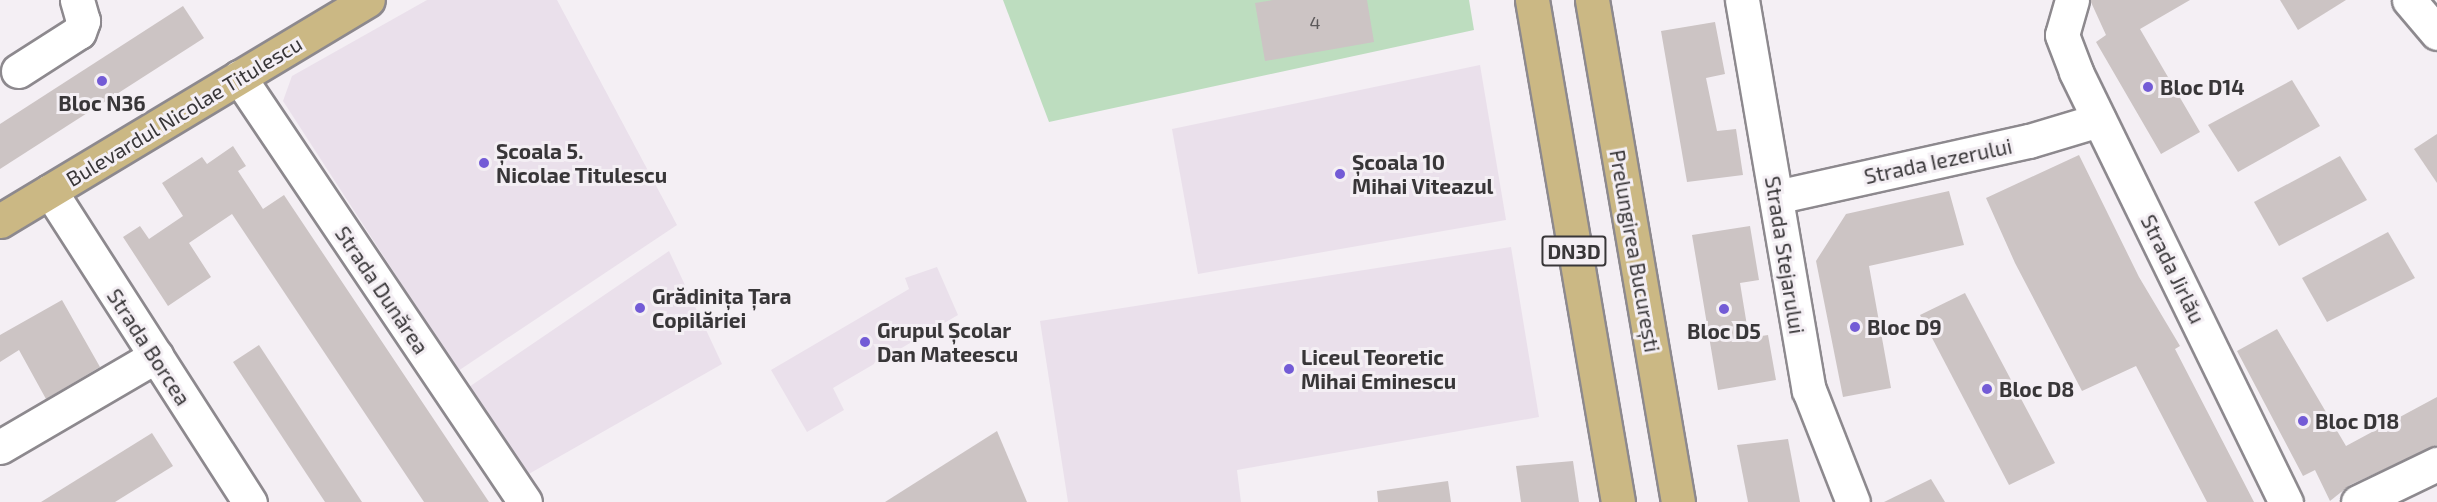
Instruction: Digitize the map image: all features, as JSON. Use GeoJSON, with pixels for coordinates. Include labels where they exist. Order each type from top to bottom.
{"type":"FeatureCollection","features":[{"type":"Feature","properties":{"kind":"main road","name":"Bulevardul Nicolae Titulescu"},"geometry":{"type":"LineString","coordinates":[[0,221],[368,0]]}},
{"type":"Feature","properties":{"kind":"main road","name":"DN3D"},"geometry":{"type":"LineString","coordinates":[[1533,0],[1618,502]]}},
{"type":"Feature","properties":{"kind":"main road","name":"Prelungirea București"},"geometry":{"type":"LineString","coordinates":[[1592,0],[1678,502]]}},
{"type":"Feature","properties":{"kind":"street"},"geometry":{"type":"LineString","coordinates":[[18,71],[79,32],[83,21],[77,0]]}},
{"type":"Feature","properties":{"kind":"street","name":"Strada Stejarului"},"geometry":{"type":"LineString","coordinates":[[1742,0],[1809,390],[1853,502]]}},
{"type":"Feature","properties":{"kind":"street","name":"Strada Jirlău"},"geometry":{"type":"LineString","coordinates":[[2072,0],[2062,35],[2099,120],[2286,502]]}},
{"type":"Feature","properties":{"kind":"street"},"geometry":{"type":"LineString","coordinates":[[2409,0],[2437,33]]}},
{"type":"Feature","properties":{"kind":"street","name":"Strada Dunărea"},"geometry":{"type":"LineString","coordinates":[[239,77],[525,502]]}},
{"type":"Feature","properties":{"kind":"street","name":"Strada Iezerului"},"geometry":{"type":"LineString","coordinates":[[1776,197],[2029,141],[2099,120]]}},
{"type":"Feature","properties":{"kind":"street","name":"Strada Borcea"},"geometry":{"type":"LineString","coordinates":[[50,191],[250,502]]}},
{"type":"Feature","properties":{"kind":"street"},"geometry":{"type":"LineString","coordinates":[[0,447],[156,356]]}},
{"type":"Feature","properties":{"kind":"street"},"geometry":{"type":"LineString","coordinates":[[2358,502],[2437,464]]}},
{"type":"Feature","properties":{"kind":"shaded area","name":"Școala 5. Nicolae Titulescu"},"geometry":{"type":"Polygon","coordinates":[[[427,0],[557,0],[677,225],[458,371],[283,101],[292,76],[427,0]]]}},
{"type":"Feature","properties":{"kind":"shaded area","name":"Școala 10 Mihai Viteazul"},"geometry":{"type":"Polygon","coordinates":[[[1480,65],[1506,220],[1198,274],[1172,129],[1480,65]]]}},
{"type":"Feature","properties":{"kind":"shaded area","name":"Liceul Teoretic Mihai Eminescu"},"geometry":{"type":"Polygon","coordinates":[[[1511,247],[1539,417],[1237,470],[1241,502],[1068,502],[1040,321],[1511,247]]]}},
{"type":"Feature","properties":{"kind":"shaded area","name":"Grădinița Țara Copilăriei"},"geometry":{"type":"Polygon","coordinates":[[[669,251],[722,364],[527,475],[469,387],[669,251]]]}},
{"type":"Feature","properties":{"kind":"shaded area","name":"Grupul Școlar Dan Mateescu"},"geometry":{"type":"Polygon","coordinates":[[[937,267],[958,315],[833,388],[844,410],[807,432],[771,370],[909,289],[905,278],[937,267]]]}},
{"type":"Feature","properties":{"kind":"green space"},"geometry":{"type":"Polygon","coordinates":[[[1003,0],[1469,0],[1474,30],[1049,122],[1003,0]]]}},
{"type":"Feature","properties":{"kind":"building"},"geometry":{"type":"Polygon","coordinates":[[[1273,0],[1367,0],[1374,42],[1265,61],[1255,3],[1273,0]]]}},
{"type":"Feature","properties":{"kind":"building","name":"Bloc D14"},"geometry":{"type":"Polygon","coordinates":[[[2090,0],[2190,0],[2140,29],[2200,132],[2161,154],[2096,42],[2106,35],[2090,0]]]}},
{"type":"Feature","properties":{"kind":"building"},"geometry":{"type":"Polygon","coordinates":[[[2280,0],[2346,0],[2298,30],[2280,0]]]}},
{"type":"Feature","properties":{"kind":"building","name":"Bloc N36"},"geometry":{"type":"Polygon","coordinates":[[[183,6],[204,38],[0,169],[0,124],[183,6]]]}},
{"type":"Feature","properties":{"kind":"building"},"geometry":{"type":"Polygon","coordinates":[[[1715,22],[1725,74],[1706,78],[1717,131],[1736,129],[1743,175],[1687,182],[1661,31],[1715,22]]]}},
{"type":"Feature","properties":{"kind":"building"},"geometry":{"type":"Polygon","coordinates":[[[2292,80],[2320,126],[2238,172],[2208,125],[2292,80]]]}},
{"type":"Feature","properties":{"kind":"building"},"geometry":{"type":"Polygon","coordinates":[[[2437,134],[2437,183],[2414,149],[2437,134]]]}},
{"type":"Feature","properties":{"kind":"building"},"geometry":{"type":"Polygon","coordinates":[[[233,146],[246,166],[238,171],[263,209],[284,195],[489,502],[424,502],[232,214],[189,243],[211,277],[168,306],[123,237],[140,226],[149,239],[183,216],[162,183],[202,157],[207,164],[233,146]]]}},
{"type":"Feature","properties":{"kind":"building"},"geometry":{"type":"Polygon","coordinates":[[[2079,155],[2139,277],[2180,346],[2175,349],[2254,502],[2207,502],[2136,366],[2082,391],[2015,263],[1986,198],[2079,155]]]}},
{"type":"Feature","properties":{"kind":"building"},"geometry":{"type":"Polygon","coordinates":[[[2340,156],[2367,200],[2279,246],[2254,202],[2340,156]]]}},
{"type":"Feature","properties":{"kind":"building","name":"Bloc D9"},"geometry":{"type":"Polygon","coordinates":[[[1949,191],[1964,245],[1869,266],[1891,388],[1843,397],[1816,261],[1846,214],[1949,191]]]}},
{"type":"Feature","properties":{"kind":"building","name":"Bloc D5"},"geometry":{"type":"Polygon","coordinates":[[[1750,226],[1759,280],[1740,283],[1749,338],[1768,335],[1776,380],[1718,390],[1692,235],[1750,226]]]}},
{"type":"Feature","properties":{"kind":"building"},"geometry":{"type":"Polygon","coordinates":[[[2388,232],[2415,278],[2327,322],[2302,278],[2388,232]]]}},
{"type":"Feature","properties":{"kind":"building","name":"Bloc D8"},"geometry":{"type":"Polygon","coordinates":[[[1965,293],[2055,463],[2009,485],[1920,315],[1965,293]]]}},
{"type":"Feature","properties":{"kind":"building"},"geometry":{"type":"Polygon","coordinates":[[[62,300],[100,367],[46,399],[19,350],[0,362],[0,335],[62,300]]]}},
{"type":"Feature","properties":{"kind":"building","name":"Bloc D18"},"geometry":{"type":"Polygon","coordinates":[[[2277,329],[2346,446],[2437,397],[2437,445],[2350,485],[2330,501],[2315,470],[2303,476],[2237,351],[2277,329]]]}},
{"type":"Feature","properties":{"kind":"building"},"geometry":{"type":"Polygon","coordinates":[[[259,345],[362,502],[325,502],[233,362],[259,345]]]}},
{"type":"Feature","properties":{"kind":"building"},"geometry":{"type":"Polygon","coordinates":[[[997,431],[1027,502],[885,502],[997,431]]]}},
{"type":"Feature","properties":{"kind":"building"},"geometry":{"type":"Polygon","coordinates":[[[152,433],[173,466],[115,502],[41,502],[152,433]]]}},
{"type":"Feature","properties":{"kind":"building"},"geometry":{"type":"Polygon","coordinates":[[[1788,439],[1800,502],[1748,502],[1737,445],[1788,439]]]}},
{"type":"Feature","properties":{"kind":"building"},"geometry":{"type":"Polygon","coordinates":[[[1573,461],[1579,502],[1521,502],[1516,466],[1573,461]]]}},
{"type":"Feature","properties":{"kind":"building"},"geometry":{"type":"Polygon","coordinates":[[[1931,479],[1945,502],[1884,502],[1931,479]]]}},
{"type":"Feature","properties":{"kind":"building"},"geometry":{"type":"Polygon","coordinates":[[[1448,481],[1451,502],[1378,502],[1377,491],[1448,481]]]}},
{"type":"Feature","properties":{"kind":"place","name":"Bloc N36"},"geometry":{"type":"Point","coordinates":[102,81]}},
{"type":"Feature","properties":{"kind":"place","name":"Bloc D14"},"geometry":{"type":"Point","coordinates":[2148,87]}},
{"type":"Feature","properties":{"kind":"place","name":"Școala 5. Nicolae Titulescu"},"geometry":{"type":"Point","coordinates":[484,163]}},
{"type":"Feature","properties":{"kind":"place","name":"Școala 10 Mihai Viteazul"},"geometry":{"type":"Point","coordinates":[1340,174]}},
{"type":"Feature","properties":{"kind":"place","name":"Grădinița Țara Copilăriei"},"geometry":{"type":"Point","coordinates":[640,308]}},
{"type":"Feature","properties":{"kind":"place","name":"Bloc D5"},"geometry":{"type":"Point","coordinates":[1724,309]}},
{"type":"Feature","properties":{"kind":"place","name":"Bloc D9"},"geometry":{"type":"Point","coordinates":[1855,327]}},
{"type":"Feature","properties":{"kind":"place","name":"Grupul Școlar Dan Mateescu"},"geometry":{"type":"Point","coordinates":[865,342]}},
{"type":"Feature","properties":{"kind":"place","name":"Liceul Teoretic Mihai Eminescu"},"geometry":{"type":"Point","coordinates":[1289,369]}},
{"type":"Feature","properties":{"kind":"place","name":"Bloc D8"},"geometry":{"type":"Point","coordinates":[1987,389]}},
{"type":"Feature","properties":{"kind":"place","name":"Bloc D18"},"geometry":{"type":"Point","coordinates":[2303,421]}}]}
